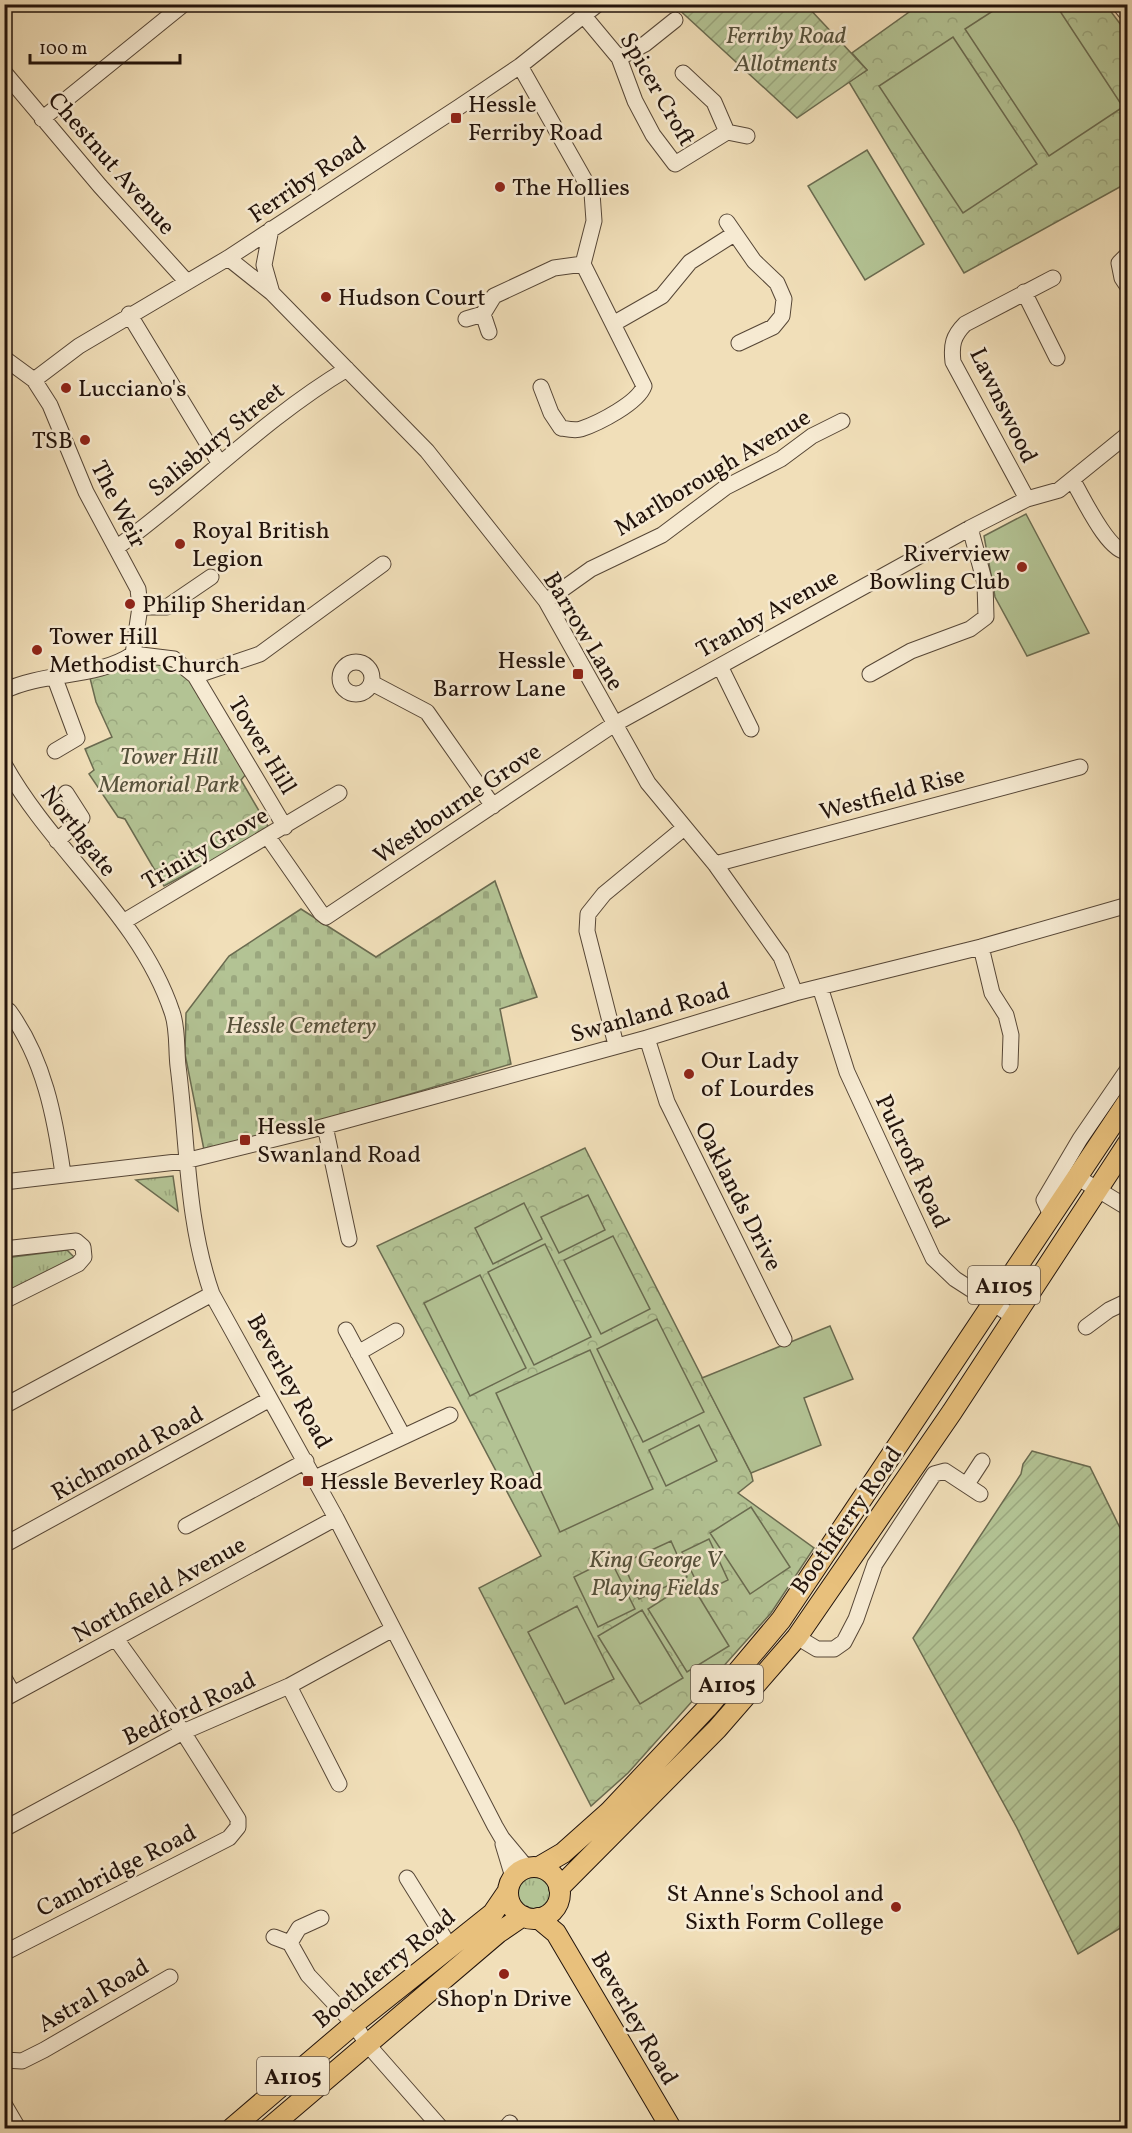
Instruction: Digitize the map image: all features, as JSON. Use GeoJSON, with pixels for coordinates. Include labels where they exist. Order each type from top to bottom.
{"type":"FeatureCollection","features":[{"type":"Feature","properties":{"kind":"main road","name":"Boothferry Road"},"geometry":{"type":"LineString","coordinates":[[232,2128],[354,2024],[493,1912],[522,1876],[563,1853],[609,1812],[707,1708],[781,1620],[1128,1101]]}},
{"type":"Feature","properties":{"kind":"main road","name":"Boothferry Road"},"geometry":{"type":"LineString","coordinates":[[559,1888],[717,1729],[797,1636],[1014,1317],[1128,1143]]}},
{"type":"Feature","properties":{"kind":"main road"},"geometry":{"type":"LineString","coordinates":[[552,1875],[559,1888],[538,1914],[511,1906],[522,1876],[552,1875]]}},
{"type":"Feature","properties":{"kind":"main road","name":"Boothferry Road"},"geometry":{"type":"LineString","coordinates":[[269,2128],[498,1933],[538,1914]]}},
{"type":"Feature","properties":{"kind":"main road","name":"Beverley Road"},"geometry":{"type":"LineString","coordinates":[[538,1914],[556,1933],[671,2128]]}},
{"type":"Feature","properties":{"kind":"street"},"geometry":{"type":"LineString","coordinates":[[42,119],[184,4]]}},
{"type":"Feature","properties":{"kind":"street","name":"Ferriby Road"},"geometry":{"type":"LineString","coordinates":[[34,380],[79,346],[129,314],[228,258],[520,66],[598,4]]}},
{"type":"Feature","properties":{"kind":"street"},"geometry":{"type":"LineString","coordinates":[[1119,4],[1128,15]]}},
{"type":"Feature","properties":{"kind":"street","name":"Spicer Croft"},"geometry":{"type":"LineString","coordinates":[[584,16],[619,58],[635,101],[653,135],[678,171],[726,132],[714,102],[683,73]]}},
{"type":"Feature","properties":{"kind":"street"},"geometry":{"type":"LineString","coordinates":[[619,58],[645,44],[675,20]]}},
{"type":"Feature","properties":{"kind":"street"},"geometry":{"type":"LineString","coordinates":[[520,66],[592,193],[594,221],[584,264],[644,386],[641,394],[632,402],[579,430],[561,428],[551,413],[541,387]]}},
{"type":"Feature","properties":{"kind":"street","name":"Chestnut Avenue"},"geometry":{"type":"LineString","coordinates":[[4,72],[42,119],[187,282]]}},
{"type":"Feature","properties":{"kind":"street"},"geometry":{"type":"LineString","coordinates":[[726,132],[747,135]]}},
{"type":"Feature","properties":{"kind":"street"},"geometry":{"type":"LineString","coordinates":[[613,324],[662,296],[690,262],[731,228],[754,261],[777,283],[784,299],[782,316],[773,327],[739,343]]}},
{"type":"Feature","properties":{"kind":"street","name":"Barrow Lane"},"geometry":{"type":"LineString","coordinates":[[272,230],[264,265],[272,293]]}},
{"type":"Feature","properties":{"kind":"street"},"geometry":{"type":"LineString","coordinates":[[1128,254],[1119,263],[1122,279],[1128,287]]}},
{"type":"Feature","properties":{"kind":"street","name":"Barrow Lane"},"geometry":{"type":"LineString","coordinates":[[228,258],[272,293],[427,451],[546,601],[613,725],[648,783],[715,864],[781,957],[795,993]]}},
{"type":"Feature","properties":{"kind":"street"},"geometry":{"type":"LineString","coordinates":[[465,319],[483,314],[494,296],[554,268],[584,264]]}},
{"type":"Feature","properties":{"kind":"street","name":"Lawnswood"},"geometry":{"type":"LineString","coordinates":[[1027,499],[953,362],[951,350],[954,335],[965,324],[1053,278]]}},
{"type":"Feature","properties":{"kind":"street"},"geometry":{"type":"LineString","coordinates":[[1024,292],[1057,358]]}},
{"type":"Feature","properties":{"kind":"street"},"geometry":{"type":"LineString","coordinates":[[129,314],[220,464]]}},
{"type":"Feature","properties":{"kind":"street"},"geometry":{"type":"LineString","coordinates":[[483,314],[489,332]]}},
{"type":"Feature","properties":{"kind":"street"},"geometry":{"type":"LineString","coordinates":[[4,357],[34,380]]}},
{"type":"Feature","properties":{"kind":"street","name":"Salisbury Street"},"geometry":{"type":"LineString","coordinates":[[116,548],[312,390],[347,369]]}},
{"type":"Feature","properties":{"kind":"street","name":"The Weir"},"geometry":{"type":"LineString","coordinates":[[34,380],[50,405],[86,492],[138,589],[140,607],[133,654]]}},
{"type":"Feature","properties":{"kind":"street","name":"Marlborough Avenue"},"geometry":{"type":"LineString","coordinates":[[546,601],[591,569],[662,535],[726,487],[781,459],[812,436],[842,421]]}},
{"type":"Feature","properties":{"kind":"street","name":"Tranby Avenue"},"geometry":{"type":"LineString","coordinates":[[613,725],[762,645],[805,617],[970,528],[1027,499],[1059,490],[1073,481],[1128,434]]}},
{"type":"Feature","properties":{"kind":"street"},"geometry":{"type":"LineString","coordinates":[[1073,481],[1109,543],[1122,552],[1128,552]]}},
{"type":"Feature","properties":{"kind":"street"},"geometry":{"type":"LineString","coordinates":[[870,674],[911,651],[970,629],[986,617],[985,583],[970,528]]}},
{"type":"Feature","properties":{"kind":"street"},"geometry":{"type":"LineString","coordinates":[[195,676],[260,654],[383,564]]}},
{"type":"Feature","properties":{"kind":"street"},"geometry":{"type":"LineString","coordinates":[[140,607],[167,607],[211,578]]}},
{"type":"Feature","properties":{"kind":"street"},"geometry":{"type":"LineString","coordinates":[[4,691],[23,682],[98,668],[124,660],[133,654]]}},
{"type":"Feature","properties":{"kind":"street","name":"Tower Hill"},"geometry":{"type":"LineString","coordinates":[[133,654],[174,659],[195,676],[285,828]]}},
{"type":"Feature","properties":{"kind":"street"},"geometry":{"type":"LineString","coordinates":[[720,666],[751,729]]}},
{"type":"Feature","properties":{"kind":"street"},"geometry":{"type":"LineString","coordinates":[[54,676],[77,738],[55,751]]}},
{"type":"Feature","properties":{"kind":"street"},"geometry":{"type":"LineString","coordinates":[[372,683],[427,712],[493,806]]}},
{"type":"Feature","properties":{"kind":"street","name":"Westbourne Grove"},"geometry":{"type":"LineString","coordinates":[[268,837],[326,917],[613,725]]}},
{"type":"Feature","properties":{"kind":"street","name":"Northgate"},"geometry":{"type":"LineString","coordinates":[[4,764],[22,796],[123,922]]}},
{"type":"Feature","properties":{"kind":"street","name":"Westfield Rise"},"geometry":{"type":"LineString","coordinates":[[715,864],[1080,766]]}},
{"type":"Feature","properties":{"kind":"street"},"geometry":{"type":"LineString","coordinates":[[57,841],[82,818],[66,793]]}},
{"type":"Feature","properties":{"kind":"street","name":"Trinity Grove"},"geometry":{"type":"LineString","coordinates":[[123,922],[285,828],[339,793]]}},
{"type":"Feature","properties":{"kind":"street"},"geometry":{"type":"LineString","coordinates":[[616,1045],[587,931],[588,914],[604,894],[684,828]]}},
{"type":"Feature","properties":{"kind":"street","name":"Swanland Road"},"geometry":{"type":"LineString","coordinates":[[4,1182],[185,1161],[325,1126],[647,1038],[795,993],[981,947],[1128,905]]}},
{"type":"Feature","properties":{"kind":"street","name":"Beverley Road"},"geometry":{"type":"LineString","coordinates":[[123,922],[161,984],[173,1014],[182,1095],[185,1161],[200,1260],[212,1294],[306,1461],[522,1876]]}},
{"type":"Feature","properties":{"kind":"street"},"geometry":{"type":"LineString","coordinates":[[981,947],[992,993],[1006,1015],[1011,1035],[1010,1065]]}},
{"type":"Feature","properties":{"kind":"street","name":"Pulcroft Road"},"geometry":{"type":"LineString","coordinates":[[820,987],[847,1072],[933,1258],[954,1279],[1014,1317]]}},
{"type":"Feature","properties":{"kind":"street"},"geometry":{"type":"LineString","coordinates":[[4,1011],[9,1011],[22,1029],[45,1084],[63,1174]]}},
{"type":"Feature","properties":{"kind":"street","name":"Oaklands Drive"},"geometry":{"type":"LineString","coordinates":[[647,1038],[667,1102],[784,1339]]}},
{"type":"Feature","properties":{"kind":"street"},"geometry":{"type":"LineString","coordinates":[[1051,1215],[1044,1200],[1080,1139],[1128,1069]]}},
{"type":"Feature","properties":{"kind":"street"},"geometry":{"type":"LineString","coordinates":[[325,1126],[349,1239]]}},
{"type":"Feature","properties":{"kind":"street"},"geometry":{"type":"LineString","coordinates":[[1077,1177],[1128,1208]]}},
{"type":"Feature","properties":{"kind":"street"},"geometry":{"type":"LineString","coordinates":[[4,1301],[78,1264],[84,1257],[83,1247],[76,1241],[5,1245]]}},
{"type":"Feature","properties":{"kind":"street"},"geometry":{"type":"LineString","coordinates":[[4,1406],[212,1294]]}},
{"type":"Feature","properties":{"kind":"street"},"geometry":{"type":"LineString","coordinates":[[1086,1327],[1109,1310],[1128,1301]]}},
{"type":"Feature","properties":{"kind":"street"},"geometry":{"type":"LineString","coordinates":[[346,1330],[403,1436]]}},
{"type":"Feature","properties":{"kind":"street"},"geometry":{"type":"LineString","coordinates":[[358,1353],[396,1331]]}},
{"type":"Feature","properties":{"kind":"street","name":"Richmond Road"},"geometry":{"type":"LineString","coordinates":[[4,1545],[270,1399]]}},
{"type":"Feature","properties":{"kind":"street"},"geometry":{"type":"LineString","coordinates":[[315,1478],[450,1415]]}},
{"type":"Feature","properties":{"kind":"street"},"geometry":{"type":"LineString","coordinates":[[186,1526],[306,1461]]}},
{"type":"Feature","properties":{"kind":"street"},"geometry":{"type":"LineString","coordinates":[[967,1484],[982,1461]]}},
{"type":"Feature","properties":{"kind":"street"},"geometry":{"type":"LineString","coordinates":[[797,1636],[817,1649],[834,1649],[844,1642],[856,1619],[875,1564],[934,1474],[945,1471],[980,1494]]}},
{"type":"Feature","properties":{"kind":"street","name":"Northfield Avenue"},"geometry":{"type":"LineString","coordinates":[[9,1696],[336,1518]]}},
{"type":"Feature","properties":{"kind":"street","name":"Bedford Road"},"geometry":{"type":"LineString","coordinates":[[4,1829],[183,1732],[289,1686],[393,1629]]}},
{"type":"Feature","properties":{"kind":"street"},"geometry":{"type":"LineString","coordinates":[[116,1639],[183,1732]]}},
{"type":"Feature","properties":{"kind":"street"},"geometry":{"type":"LineString","coordinates":[[4,1678],[9,1696]]}},
{"type":"Feature","properties":{"kind":"street"},"geometry":{"type":"LineString","coordinates":[[289,1686],[339,1784]]}},
{"type":"Feature","properties":{"kind":"street","name":"Cambridge Road"},"geometry":{"type":"LineString","coordinates":[[4,1953],[229,1838],[238,1827],[238,1819],[183,1732]]}},
{"type":"Feature","properties":{"kind":"street"},"geometry":{"type":"LineString","coordinates":[[407,1878],[450,1947]]}},
{"type":"Feature","properties":{"kind":"street"},"geometry":{"type":"LineString","coordinates":[[290,1943],[299,1928],[321,1918]]}},
{"type":"Feature","properties":{"kind":"street"},"geometry":{"type":"LineString","coordinates":[[274,1937],[290,1943],[308,1975],[354,2024],[368,2045],[441,2128]]}},
{"type":"Feature","properties":{"kind":"street","name":"Astral Road"},"geometry":{"type":"LineString","coordinates":[[4,2060],[22,2061],[170,1977]]}},
{"type":"Feature","properties":{"kind":"street"},"geometry":{"type":"LineString","coordinates":[[4,2104],[18,2128]]}},
{"type":"Feature","properties":{"kind":"green space","name":"Ferriby Road Allotments"},"geometry":{"type":"Polygon","coordinates":[[[674,5],[806,5],[867,70],[797,118],[674,5]]]}},
{"type":"Feature","properties":{"kind":"green space"},"geometry":{"type":"Polygon","coordinates":[[[919,5],[1106,5],[1127,33],[1127,183],[964,273],[849,82],[867,70],[852,53],[919,5]]]}},
{"type":"Feature","properties":{"kind":"green space"},"geometry":{"type":"Polygon","coordinates":[[[1002,5],[1056,5],[1123,107],[1049,156],[965,29],[1002,5]]]}},
{"type":"Feature","properties":{"kind":"green space"},"geometry":{"type":"Polygon","coordinates":[[[953,37],[1037,164],[963,213],[879,86],[953,37]]]}},
{"type":"Feature","properties":{"kind":"green space"},"geometry":{"type":"Polygon","coordinates":[[[867,150],[924,244],[865,280],[808,186],[867,150]]]}},
{"type":"Feature","properties":{"kind":"green space","name":"Riverview Bowling Club"},"geometry":{"type":"Polygon","coordinates":[[[1026,514],[1089,633],[1027,656],[995,597],[984,536],[1026,514]]]}},
{"type":"Feature","properties":{"kind":"green space","name":"Tower Hill Memorial Park"},"geometry":{"type":"Polygon","coordinates":[[[148,662],[179,666],[204,698],[247,773],[241,780],[269,828],[164,886],[125,819],[118,817],[89,774],[94,770],[85,749],[112,737],[96,702],[90,678],[148,662]]]}},
{"type":"Feature","properties":{"kind":"green space","name":"Hessle Cemetery"},"geometry":{"type":"Polygon","coordinates":[[[495,881],[537,997],[500,1009],[511,1064],[205,1155],[185,1054],[186,1013],[229,956],[301,909],[376,957],[495,881]]]}},
{"type":"Feature","properties":{"kind":"green space","name":"King George V Playing Fields"},"geometry":{"type":"Polygon","coordinates":[[[585,1148],[751,1473],[753,1481],[738,1493],[814,1548],[771,1613],[628,1773],[591,1806],[479,1588],[541,1556],[377,1246],[585,1148]]]}},
{"type":"Feature","properties":{"kind":"green space"},"geometry":{"type":"Polygon","coordinates":[[[173,1176],[178,1211],[136,1180],[173,1176]]]}},
{"type":"Feature","properties":{"kind":"green space"},"geometry":{"type":"Polygon","coordinates":[[[588,1195],[605,1230],[559,1253],[541,1217],[588,1195]]]}},
{"type":"Feature","properties":{"kind":"green space"},"geometry":{"type":"Polygon","coordinates":[[[524,1203],[542,1239],[493,1264],[475,1228],[524,1203]]]}},
{"type":"Feature","properties":{"kind":"green space"},"geometry":{"type":"Polygon","coordinates":[[[613,1236],[650,1309],[601,1334],[564,1260],[613,1236]]]}},
{"type":"Feature","properties":{"kind":"green space"},"geometry":{"type":"Polygon","coordinates":[[[545,1244],[591,1337],[534,1365],[488,1272],[545,1244]]]}},
{"type":"Feature","properties":{"kind":"green space"},"geometry":{"type":"Polygon","coordinates":[[[67,1250],[74,1257],[5,1296],[5,1258],[67,1250]]]}},
{"type":"Feature","properties":{"kind":"green space"},"geometry":{"type":"Polygon","coordinates":[[[480,1275],[526,1368],[470,1396],[424,1303],[480,1275]]]}},
{"type":"Feature","properties":{"kind":"green space"},"geometry":{"type":"Polygon","coordinates":[[[657,1319],[704,1412],[643,1442],[597,1349],[657,1319]]]}},
{"type":"Feature","properties":{"kind":"green space"},"geometry":{"type":"Polygon","coordinates":[[[830,1326],[853,1379],[804,1398],[821,1445],[751,1473],[702,1378],[830,1326]]]}},
{"type":"Feature","properties":{"kind":"green space"},"geometry":{"type":"Polygon","coordinates":[[[590,1350],[653,1489],[560,1532],[496,1393],[590,1350]]]}},
{"type":"Feature","properties":{"kind":"green space"},"geometry":{"type":"Polygon","coordinates":[[[699,1425],[717,1461],[666,1486],[649,1450],[699,1425]]]}},
{"type":"Feature","properties":{"kind":"green space"},"geometry":{"type":"Polygon","coordinates":[[[1032,1451],[1090,1467],[1127,1542],[1127,1924],[1078,1954],[1017,1828],[913,1638],[1021,1474],[1023,1464],[1032,1451]]]}},
{"type":"Feature","properties":{"kind":"green space"},"geometry":{"type":"Polygon","coordinates":[[[751,1507],[790,1567],[750,1594],[710,1533],[751,1507]]]}},
{"type":"Feature","properties":{"kind":"green space"},"geometry":{"type":"Polygon","coordinates":[[[709,1539],[728,1580],[702,1593],[682,1552],[709,1539]]]}},
{"type":"Feature","properties":{"kind":"green space"},"geometry":{"type":"Polygon","coordinates":[[[671,1541],[687,1577],[639,1599],[623,1563],[671,1541]]]}},
{"type":"Feature","properties":{"kind":"green space"},"geometry":{"type":"Polygon","coordinates":[[[610,1559],[635,1609],[598,1627],[574,1577],[610,1559]]]}},
{"type":"Feature","properties":{"kind":"green space"},"geometry":{"type":"Polygon","coordinates":[[[690,1582],[729,1646],[687,1672],[648,1609],[690,1582]]]}},
{"type":"Feature","properties":{"kind":"green space"},"geometry":{"type":"Polygon","coordinates":[[[577,1606],[614,1679],[565,1704],[528,1632],[577,1606]]]}},
{"type":"Feature","properties":{"kind":"green space"},"geometry":{"type":"Polygon","coordinates":[[[642,1610],[683,1678],[640,1704],[598,1636],[642,1610]]]}},
{"type":"Feature","properties":{"kind":"green space"},"geometry":{"type":"Polygon","coordinates":[[[534,1874],[547,1879],[552,1892],[547,1905],[534,1910],[521,1905],[516,1892],[521,1879],[534,1874]]]}},
{"type":"Feature","properties":{"kind":"place","name":"Hessle Ferriby Road"},"geometry":{"type":"Point","coordinates":[456,118]}},
{"type":"Feature","properties":{"kind":"place","name":"The Hollies"},"geometry":{"type":"Point","coordinates":[500,187]}},
{"type":"Feature","properties":{"kind":"place","name":"Hudson Court"},"geometry":{"type":"Point","coordinates":[326,297]}},
{"type":"Feature","properties":{"kind":"place","name":"Lucciano's"},"geometry":{"type":"Point","coordinates":[66,388]}},
{"type":"Feature","properties":{"kind":"place","name":"TSB"},"geometry":{"type":"Point","coordinates":[85,440]}},
{"type":"Feature","properties":{"kind":"place","name":"Royal British Legion"},"geometry":{"type":"Point","coordinates":[180,544]}},
{"type":"Feature","properties":{"kind":"place","name":"Riverview Bowling Club"},"geometry":{"type":"Point","coordinates":[1022,567]}},
{"type":"Feature","properties":{"kind":"place","name":"Philip Sheridan"},"geometry":{"type":"Point","coordinates":[130,604]}},
{"type":"Feature","properties":{"kind":"place","name":"Tower Hill Methodist Church"},"geometry":{"type":"Point","coordinates":[37,650]}},
{"type":"Feature","properties":{"kind":"place","name":"Hessle Barrow Lane"},"geometry":{"type":"Point","coordinates":[578,674]}},
{"type":"Feature","properties":{"kind":"place","name":"Our Lady of Lourdes"},"geometry":{"type":"Point","coordinates":[689,1074]}},
{"type":"Feature","properties":{"kind":"place","name":"Hessle Swanland Road"},"geometry":{"type":"Point","coordinates":[245,1140]}},
{"type":"Feature","properties":{"kind":"place","name":"Hessle Beverley Road"},"geometry":{"type":"Point","coordinates":[308,1481]}},
{"type":"Feature","properties":{"kind":"place","name":"St Anne's School and Sixth Form College"},"geometry":{"type":"Point","coordinates":[896,1907]}},
{"type":"Feature","properties":{"kind":"place","name":"Shop'n Drive"},"geometry":{"type":"Point","coordinates":[504,1974]}}]}
